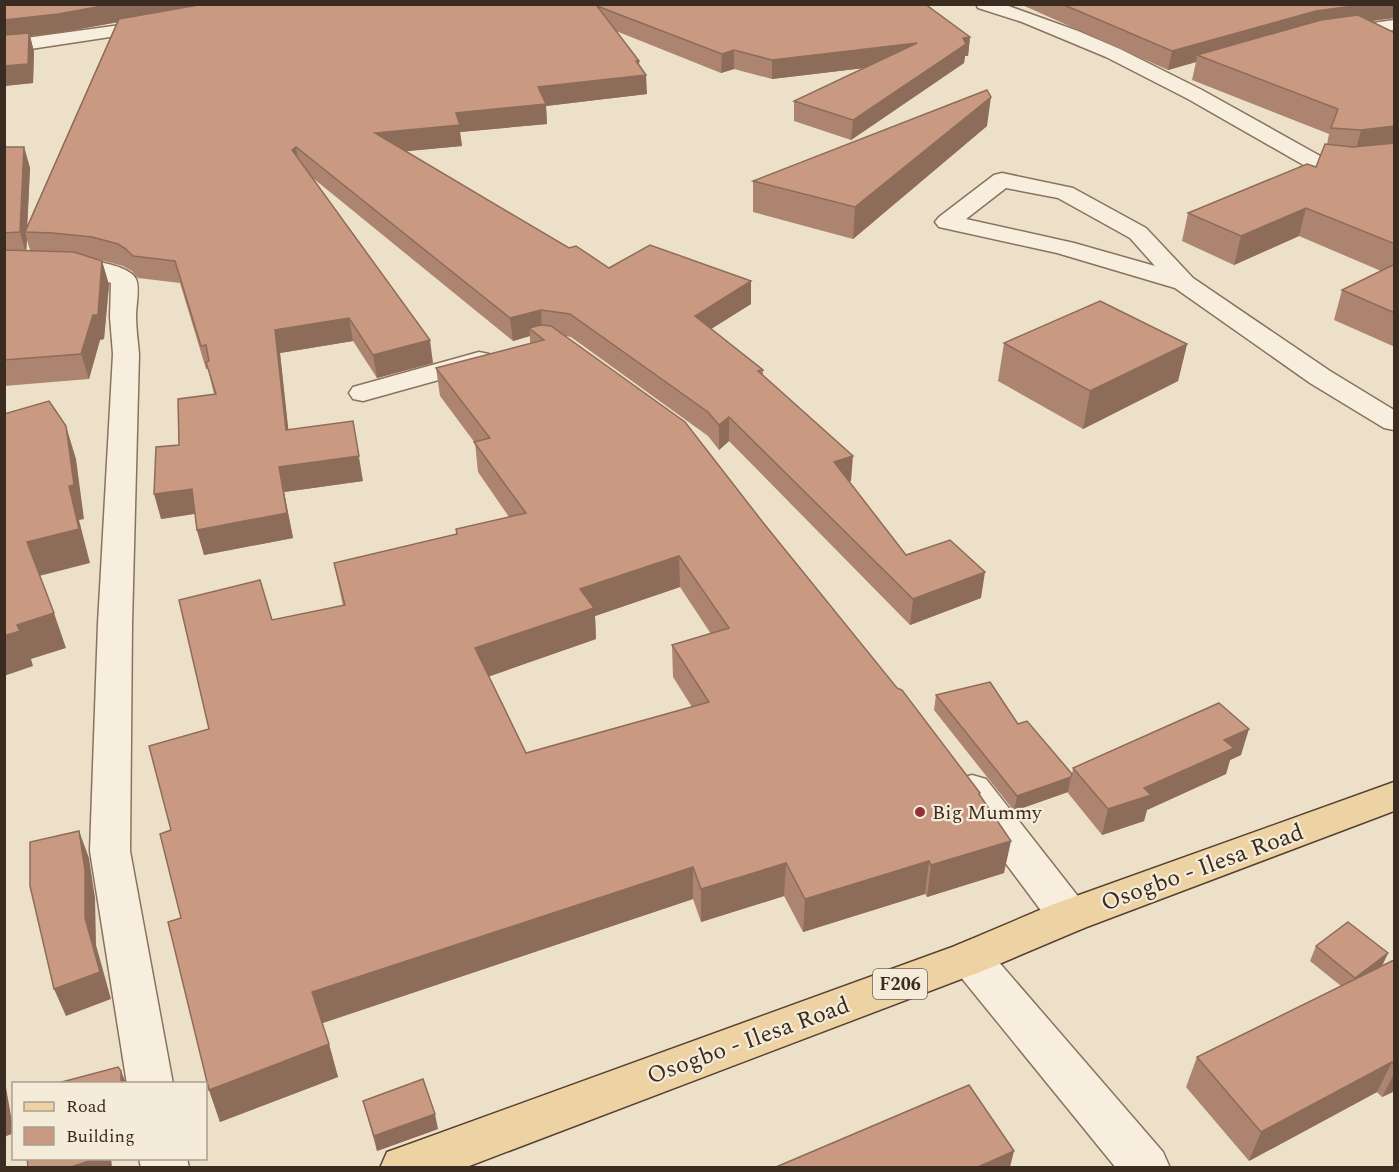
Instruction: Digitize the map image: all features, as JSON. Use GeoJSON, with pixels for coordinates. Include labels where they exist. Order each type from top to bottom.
{"type":"FeatureCollection","features":[{"type":"Feature","properties":{"kind":"main road","name":"Osogbo - Ilesa Road"},"geometry":{"type":"LineString","coordinates":[[404,1167],[970,958],[1069,916],[1395,796]]}},
{"type":"Feature","properties":{"kind":"street"},"geometry":{"type":"LineString","coordinates":[[4,47],[173,22],[155,4]]}},
{"type":"Feature","properties":{"kind":"street"},"geometry":{"type":"LineString","coordinates":[[984,4],[1021,11],[1193,91],[1315,162],[1336,167],[1353,167],[1395,161]]}},
{"type":"Feature","properties":{"kind":"street"},"geometry":{"type":"LineString","coordinates":[[1324,36],[1395,25]]}},
{"type":"Feature","properties":{"kind":"street"},"geometry":{"type":"LineString","coordinates":[[1166,79],[1195,71]]}},
{"type":"Feature","properties":{"kind":"street"},"geometry":{"type":"LineString","coordinates":[[1184,283],[1113,260],[1032,238],[947,222],[1002,180],[1065,193],[1138,233],[1184,283],[1320,377],[1395,422]]}},
{"type":"Feature","properties":{"kind":"street"},"geometry":{"type":"LineString","coordinates":[[4,264],[78,264],[106,270],[124,280],[123,317],[126,354],[115,624],[110,851],[150,1082]]}},
{"type":"Feature","properties":{"kind":"street"},"geometry":{"type":"LineString","coordinates":[[363,393],[509,351]]}},
{"type":"Feature","properties":{"kind":"street"},"geometry":{"type":"LineString","coordinates":[[956,768],[1069,916]]}},
{"type":"Feature","properties":{"kind":"street"},"geometry":{"type":"LineString","coordinates":[[970,958],[1146,1167]]}},
{"type":"Feature","properties":{"kind":"building"},"geometry":{"type":"Polygon","coordinates":[[[4,4],[113,4],[58,14],[4,20],[4,4]]]}},
{"type":"Feature","properties":{"kind":"building"},"geometry":{"type":"Polygon","coordinates":[[[204,4],[925,4],[970,37],[963,38],[966,44],[853,120],[794,101],[917,43],[772,60],[734,50],[722,54],[597,6],[639,61],[636,61],[646,75],[538,87],[546,104],[456,113],[460,125],[375,133],[569,248],[576,246],[609,268],[650,245],[751,281],[695,316],[763,370],[758,371],[853,456],[834,462],[906,555],[950,540],[985,572],[913,599],[729,417],[719,425],[708,412],[570,314],[541,310],[510,318],[296,147],[292,150],[430,340],[373,355],[349,318],[275,330],[286,430],[353,421],[359,456],[279,467],[287,513],[197,530],[192,489],[154,494],[156,447],[179,445],[178,399],[216,394],[206,362],[209,361],[206,345],[201,346],[175,261],[133,256],[118,244],[92,237],[25,232],[119,19],[204,4]]]}},
{"type":"Feature","properties":{"kind":"building"},"geometry":{"type":"Polygon","coordinates":[[[1062,4],[1368,4],[1316,11],[1172,51],[1062,4]]]}},
{"type":"Feature","properties":{"kind":"building"},"geometry":{"type":"Polygon","coordinates":[[[1358,15],[1395,33],[1395,126],[1361,130],[1331,128],[1338,109],[1197,55],[1321,20],[1358,15]]]}},
{"type":"Feature","properties":{"kind":"building"},"geometry":{"type":"Polygon","coordinates":[[[29,33],[28,64],[4,66],[4,35],[29,33]]]}},
{"type":"Feature","properties":{"kind":"building"},"geometry":{"type":"Polygon","coordinates":[[[987,90],[991,97],[855,207],[753,181],[987,90]]]}},
{"type":"Feature","properties":{"kind":"building"},"geometry":{"type":"Polygon","coordinates":[[[1395,143],[1395,244],[1306,208],[1241,236],[1188,213],[1307,164],[1316,167],[1325,144],[1353,147],[1395,143]]]}},
{"type":"Feature","properties":{"kind":"building"},"geometry":{"type":"Polygon","coordinates":[[[4,147],[24,147],[20,232],[4,233],[4,147]]]}},
{"type":"Feature","properties":{"kind":"building"},"geometry":{"type":"Polygon","coordinates":[[[4,250],[74,252],[102,261],[98,315],[93,315],[81,354],[4,360],[4,250]]]}},
{"type":"Feature","properties":{"kind":"building"},"geometry":{"type":"Polygon","coordinates":[[[1395,264],[1395,313],[1342,290],[1395,264]]]}},
{"type":"Feature","properties":{"kind":"building"},"geometry":{"type":"Polygon","coordinates":[[[1100,301],[1187,344],[1090,391],[1004,343],[1100,301]]]}},
{"type":"Feature","properties":{"kind":"building"},"geometry":{"type":"Polygon","coordinates":[[[541,325],[551,326],[685,422],[765,525],[897,688],[902,690],[980,793],[1011,841],[931,865],[929,861],[805,899],[786,863],[701,889],[693,867],[312,992],[329,1044],[209,1090],[168,922],[181,918],[160,834],[171,830],[149,746],[209,729],[179,600],[260,580],[272,620],[345,605],[334,563],[457,534],[456,529],[526,513],[474,442],[490,438],[436,368],[544,340],[529,328],[541,325]],[[679,556],[580,589],[594,608],[475,648],[526,753],[709,702],[672,645],[729,628],[679,556]]]}},
{"type":"Feature","properties":{"kind":"building"},"geometry":{"type":"Polygon","coordinates":[[[49,401],[66,426],[74,485],[69,486],[79,529],[27,542],[54,613],[17,625],[20,631],[4,636],[4,414],[49,401]]]}},
{"type":"Feature","properties":{"kind":"building"},"geometry":{"type":"Polygon","coordinates":[[[990,682],[1018,724],[1027,721],[1072,774],[1071,777],[1017,796],[936,695],[990,682]]]}},
{"type":"Feature","properties":{"kind":"building"},"geometry":{"type":"Polygon","coordinates":[[[1219,703],[1249,729],[1224,740],[1234,748],[1144,788],[1151,795],[1108,809],[1073,768],[1219,703]]]}},
{"type":"Feature","properties":{"kind":"building"},"geometry":{"type":"Polygon","coordinates":[[[79,831],[85,870],[85,918],[100,972],[54,989],[30,886],[30,842],[79,831]]]}},
{"type":"Feature","properties":{"kind":"building"},"geometry":{"type":"Polygon","coordinates":[[[1348,922],[1388,953],[1355,978],[1316,946],[1348,922]]]}},
{"type":"Feature","properties":{"kind":"building"},"geometry":{"type":"Polygon","coordinates":[[[1394,960],[1395,1065],[1392,1062],[1261,1132],[1197,1057],[1394,960]]]}},
{"type":"Feature","properties":{"kind":"building"},"geometry":{"type":"Polygon","coordinates":[[[118,1067],[121,1071],[121,1082],[62,1082],[118,1067]]]}},
{"type":"Feature","properties":{"kind":"building"},"geometry":{"type":"Polygon","coordinates":[[[423,1079],[435,1114],[374,1136],[363,1101],[423,1079]]]}},
{"type":"Feature","properties":{"kind":"building"},"geometry":{"type":"Polygon","coordinates":[[[969,1085],[1014,1151],[978,1167],[776,1167],[969,1085]]]}},
{"type":"Feature","properties":{"kind":"building"},"geometry":{"type":"Polygon","coordinates":[[[27,1160],[92,1160],[71,1167],[28,1167],[27,1160]]]}},
{"type":"Feature","properties":{"kind":"place","name":"Big Mummy"},"geometry":{"type":"Point","coordinates":[920,812]}}]}
